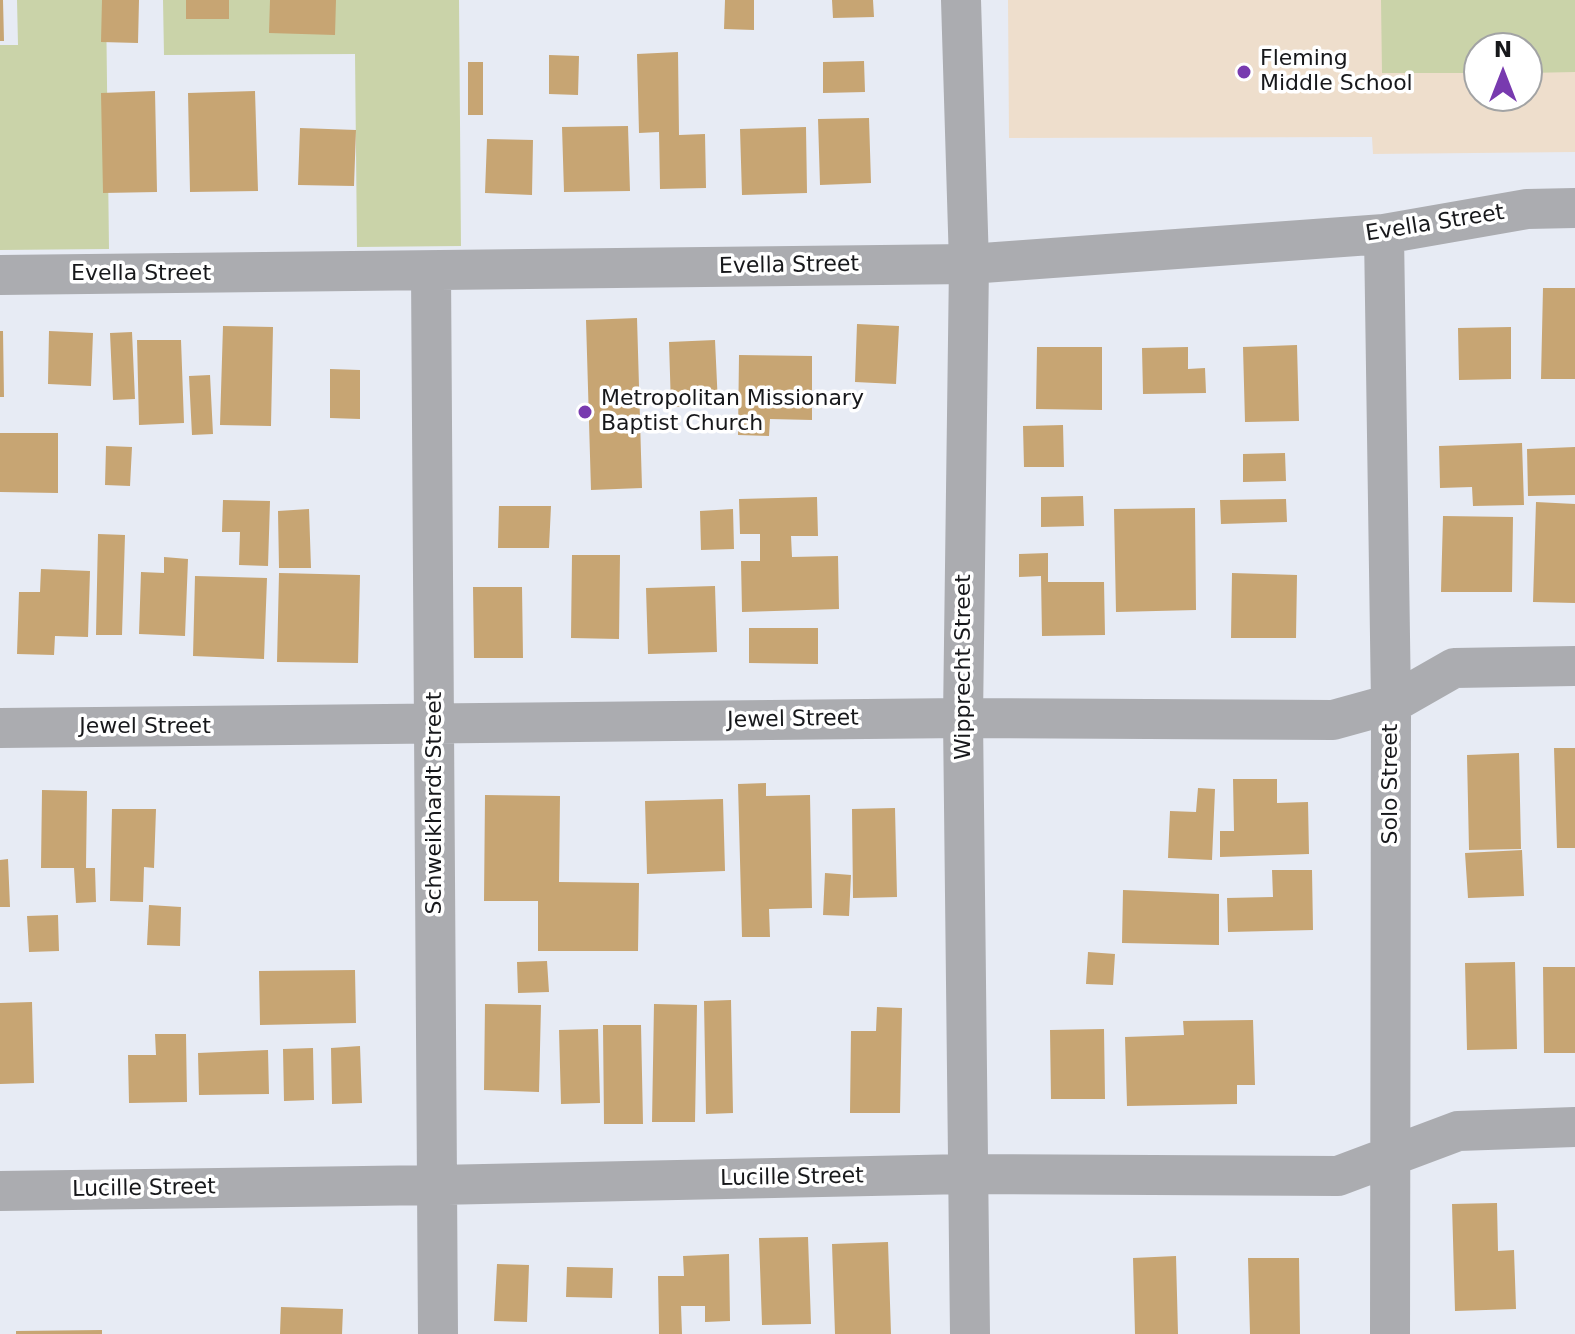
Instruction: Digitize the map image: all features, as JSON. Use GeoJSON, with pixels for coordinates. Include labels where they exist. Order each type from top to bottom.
{"type":"FeatureCollection","features":[{"type":"Feature","properties":{"kind":"street","name":"Wipprecht Street"},"geometry":{"type":"LineString","coordinates":[[961,0],[969,264],[963,718],[970,1334]]}},
{"type":"Feature","properties":{"kind":"street","name":"Evella Street"},"geometry":{"type":"LineString","coordinates":[[0,275],[969,264],[1384,234],[1527,209],[1575,208]]}},
{"type":"Feature","properties":{"kind":"street","name":"Solo Street"},"geometry":{"type":"LineString","coordinates":[[1384,234],[1391,704],[1390,1334]]}},
{"type":"Feature","properties":{"kind":"street","name":"Schweikhardt Street"},"geometry":{"type":"LineString","coordinates":[[431,271],[438,1334]]}},
{"type":"Feature","properties":{"kind":"street","name":"Jewel Street"},"geometry":{"type":"LineString","coordinates":[[0,728],[963,718],[1333,720],[1391,704],[1454,668],[1575,666]]}},
{"type":"Feature","properties":{"kind":"street","name":"Lucille Street"},"geometry":{"type":"LineString","coordinates":[[0,1191],[967,1174],[1338,1176],[1458,1131],[1575,1127]]}},
{"type":"Feature","properties":{"kind":"shaded area","name":"Fleming Middle School"},"geometry":{"type":"Polygon","coordinates":[[[1008,0],[1575,0],[1575,152],[1373,154],[1372,137],[1009,138],[1008,0]]]}},
{"type":"Feature","properties":{"kind":"green space"},"geometry":{"type":"Polygon","coordinates":[[[17,0],[106,0],[109,249],[0,250],[0,45],[18,45],[17,0]]]}},
{"type":"Feature","properties":{"kind":"green space"},"geometry":{"type":"Polygon","coordinates":[[[163,0],[459,0],[461,246],[357,247],[355,54],[164,55],[163,0]]]}},
{"type":"Feature","properties":{"kind":"green space"},"geometry":{"type":"Polygon","coordinates":[[[1381,0],[1575,0],[1575,72],[1543,73],[1543,32],[1463,32],[1463,73],[1382,73],[1381,0]]]}},
{"type":"Feature","properties":{"kind":"building"},"geometry":{"type":"Polygon","coordinates":[[[0,0],[3,0],[4,41],[0,41],[0,0]]]}},
{"type":"Feature","properties":{"kind":"building"},"geometry":{"type":"Polygon","coordinates":[[[102,0],[139,0],[138,43],[101,42],[102,0]]]}},
{"type":"Feature","properties":{"kind":"building"},"geometry":{"type":"Polygon","coordinates":[[[186,0],[229,0],[229,19],[186,19],[186,0]]]}},
{"type":"Feature","properties":{"kind":"building"},"geometry":{"type":"Polygon","coordinates":[[[270,0],[336,0],[335,35],[269,33],[270,0]]]}},
{"type":"Feature","properties":{"kind":"building"},"geometry":{"type":"Polygon","coordinates":[[[725,0],[754,0],[754,30],[724,29],[725,0]]]}},
{"type":"Feature","properties":{"kind":"building"},"geometry":{"type":"Polygon","coordinates":[[[832,0],[873,0],[874,17],[833,18],[832,0]]]}},
{"type":"Feature","properties":{"kind":"building"},"geometry":{"type":"Polygon","coordinates":[[[678,52],[679,135],[705,134],[706,188],[660,189],[659,132],[639,133],[637,54],[678,52]]]}},
{"type":"Feature","properties":{"kind":"building"},"geometry":{"type":"Polygon","coordinates":[[[549,55],[579,56],[578,95],[549,94],[549,55]]]}},
{"type":"Feature","properties":{"kind":"building"},"geometry":{"type":"Polygon","coordinates":[[[864,61],[865,92],[823,93],[823,62],[864,61]]]}},
{"type":"Feature","properties":{"kind":"building"},"geometry":{"type":"Polygon","coordinates":[[[468,62],[483,62],[483,115],[468,115],[468,62]]]}},
{"type":"Feature","properties":{"kind":"building"},"geometry":{"type":"Polygon","coordinates":[[[155,91],[157,192],[103,193],[101,93],[155,91]]]}},
{"type":"Feature","properties":{"kind":"building"},"geometry":{"type":"Polygon","coordinates":[[[255,91],[258,191],[190,192],[188,93],[255,91]]]}},
{"type":"Feature","properties":{"kind":"building"},"geometry":{"type":"Polygon","coordinates":[[[869,118],[871,183],[820,185],[818,119],[869,118]]]}},
{"type":"Feature","properties":{"kind":"building"},"geometry":{"type":"Polygon","coordinates":[[[628,126],[630,191],[564,192],[562,127],[628,126]]]}},
{"type":"Feature","properties":{"kind":"building"},"geometry":{"type":"Polygon","coordinates":[[[806,127],[807,193],[742,195],[740,129],[806,127]]]}},
{"type":"Feature","properties":{"kind":"building"},"geometry":{"type":"Polygon","coordinates":[[[300,128],[356,130],[354,186],[298,185],[300,128]]]}},
{"type":"Feature","properties":{"kind":"building"},"geometry":{"type":"Polygon","coordinates":[[[487,139],[533,140],[532,195],[485,193],[487,139]]]}},
{"type":"Feature","properties":{"kind":"building"},"geometry":{"type":"Polygon","coordinates":[[[1543,288],[1575,288],[1575,379],[1541,379],[1543,288]]]}},
{"type":"Feature","properties":{"kind":"building"},"geometry":{"type":"Polygon","coordinates":[[[637,318],[642,488],[591,490],[586,320],[637,318]]]}},
{"type":"Feature","properties":{"kind":"building"},"geometry":{"type":"Polygon","coordinates":[[[857,324],[899,326],[896,384],[855,382],[857,324]]]}},
{"type":"Feature","properties":{"kind":"building"},"geometry":{"type":"Polygon","coordinates":[[[223,326],[273,327],[271,426],[220,425],[223,326]]]}},
{"type":"Feature","properties":{"kind":"building"},"geometry":{"type":"Polygon","coordinates":[[[1511,327],[1511,379],[1459,380],[1458,328],[1511,327]]]}},
{"type":"Feature","properties":{"kind":"building"},"geometry":{"type":"Polygon","coordinates":[[[0,331],[3,331],[4,397],[0,397],[0,331]]]}},
{"type":"Feature","properties":{"kind":"building"},"geometry":{"type":"Polygon","coordinates":[[[49,331],[93,333],[91,386],[48,384],[49,331]]]}},
{"type":"Feature","properties":{"kind":"building"},"geometry":{"type":"Polygon","coordinates":[[[132,332],[135,399],[113,400],[110,333],[132,332]]]}},
{"type":"Feature","properties":{"kind":"building"},"geometry":{"type":"Polygon","coordinates":[[[137,340],[181,340],[184,423],[139,425],[137,340]]]}},
{"type":"Feature","properties":{"kind":"building"},"geometry":{"type":"Polygon","coordinates":[[[715,340],[718,405],[671,407],[669,342],[715,340]]]}},
{"type":"Feature","properties":{"kind":"building"},"geometry":{"type":"Polygon","coordinates":[[[1297,345],[1299,421],[1245,422],[1243,347],[1297,345]]]}},
{"type":"Feature","properties":{"kind":"building"},"geometry":{"type":"Polygon","coordinates":[[[1037,347],[1102,347],[1102,410],[1036,409],[1037,347]]]}},
{"type":"Feature","properties":{"kind":"building"},"geometry":{"type":"Polygon","coordinates":[[[1188,347],[1188,369],[1205,368],[1206,393],[1143,394],[1142,348],[1188,347]]]}},
{"type":"Feature","properties":{"kind":"building"},"geometry":{"type":"Polygon","coordinates":[[[739,355],[812,356],[812,420],[770,419],[769,436],[738,435],[739,355]]]}},
{"type":"Feature","properties":{"kind":"building"},"geometry":{"type":"Polygon","coordinates":[[[330,369],[360,370],[360,419],[330,418],[330,369]]]}},
{"type":"Feature","properties":{"kind":"building"},"geometry":{"type":"Polygon","coordinates":[[[210,375],[213,434],[192,435],[189,376],[210,375]]]}},
{"type":"Feature","properties":{"kind":"building"},"geometry":{"type":"Polygon","coordinates":[[[1063,425],[1064,467],[1024,467],[1023,426],[1063,425]]]}},
{"type":"Feature","properties":{"kind":"building"},"geometry":{"type":"Polygon","coordinates":[[[0,433],[58,433],[58,493],[0,492],[0,433]]]}},
{"type":"Feature","properties":{"kind":"building"},"geometry":{"type":"Polygon","coordinates":[[[1522,443],[1524,505],[1473,506],[1472,487],[1440,488],[1439,446],[1522,443]]]}},
{"type":"Feature","properties":{"kind":"building"},"geometry":{"type":"Polygon","coordinates":[[[106,446],[132,447],[130,486],[105,485],[106,446]]]}},
{"type":"Feature","properties":{"kind":"building"},"geometry":{"type":"Polygon","coordinates":[[[1575,447],[1575,495],[1528,496],[1527,449],[1575,447]]]}},
{"type":"Feature","properties":{"kind":"building"},"geometry":{"type":"Polygon","coordinates":[[[1285,453],[1286,481],[1243,482],[1243,454],[1285,453]]]}},
{"type":"Feature","properties":{"kind":"building"},"geometry":{"type":"Polygon","coordinates":[[[1083,496],[1084,526],[1041,527],[1041,497],[1083,496]]]}},
{"type":"Feature","properties":{"kind":"building"},"geometry":{"type":"Polygon","coordinates":[[[817,497],[818,536],[791,536],[792,557],[838,556],[839,609],[742,612],[741,561],[760,561],[760,534],[740,534],[739,499],[817,497]]]}},
{"type":"Feature","properties":{"kind":"building"},"geometry":{"type":"Polygon","coordinates":[[[1286,499],[1287,522],[1221,524],[1220,500],[1286,499]]]}},
{"type":"Feature","properties":{"kind":"building"},"geometry":{"type":"Polygon","coordinates":[[[223,500],[270,501],[268,566],[239,565],[240,532],[222,532],[223,500]]]}},
{"type":"Feature","properties":{"kind":"building"},"geometry":{"type":"Polygon","coordinates":[[[1536,502],[1575,504],[1575,603],[1533,602],[1536,502]]]}},
{"type":"Feature","properties":{"kind":"building"},"geometry":{"type":"Polygon","coordinates":[[[499,506],[551,506],[549,548],[498,548],[499,506]]]}},
{"type":"Feature","properties":{"kind":"building"},"geometry":{"type":"Polygon","coordinates":[[[1195,508],[1196,610],[1116,612],[1114,509],[1195,508]]]}},
{"type":"Feature","properties":{"kind":"building"},"geometry":{"type":"Polygon","coordinates":[[[309,509],[311,568],[279,568],[278,511],[309,509]]]}},
{"type":"Feature","properties":{"kind":"building"},"geometry":{"type":"Polygon","coordinates":[[[733,509],[734,549],[701,550],[700,511],[733,509]]]}},
{"type":"Feature","properties":{"kind":"building"},"geometry":{"type":"Polygon","coordinates":[[[1443,516],[1513,517],[1512,592],[1441,592],[1443,516]]]}},
{"type":"Feature","properties":{"kind":"building"},"geometry":{"type":"Polygon","coordinates":[[[98,534],[125,535],[122,635],[96,635],[98,534]]]}},
{"type":"Feature","properties":{"kind":"building"},"geometry":{"type":"Polygon","coordinates":[[[1048,553],[1048,582],[1104,582],[1105,635],[1042,636],[1041,576],[1019,577],[1019,554],[1048,553]]]}},
{"type":"Feature","properties":{"kind":"building"},"geometry":{"type":"Polygon","coordinates":[[[572,555],[620,555],[619,639],[571,638],[572,555]]]}},
{"type":"Feature","properties":{"kind":"building"},"geometry":{"type":"Polygon","coordinates":[[[164,557],[188,559],[185,636],[139,634],[141,572],[164,573],[164,557]]]}},
{"type":"Feature","properties":{"kind":"building"},"geometry":{"type":"Polygon","coordinates":[[[41,569],[90,571],[88,637],[55,636],[54,655],[17,654],[19,592],[40,592],[41,569]]]}},
{"type":"Feature","properties":{"kind":"building"},"geometry":{"type":"Polygon","coordinates":[[[279,573],[360,575],[358,663],[277,662],[279,573]]]}},
{"type":"Feature","properties":{"kind":"building"},"geometry":{"type":"Polygon","coordinates":[[[1232,573],[1297,575],[1296,638],[1231,638],[1232,573]]]}},
{"type":"Feature","properties":{"kind":"building"},"geometry":{"type":"Polygon","coordinates":[[[195,576],[267,578],[264,659],[193,656],[195,576]]]}},
{"type":"Feature","properties":{"kind":"building"},"geometry":{"type":"Polygon","coordinates":[[[715,586],[717,652],[648,654],[646,588],[715,586]]]}},
{"type":"Feature","properties":{"kind":"building"},"geometry":{"type":"Polygon","coordinates":[[[473,587],[522,587],[523,658],[474,658],[473,587]]]}},
{"type":"Feature","properties":{"kind":"building"},"geometry":{"type":"Polygon","coordinates":[[[749,628],[818,628],[818,664],[749,663],[749,628]]]}},
{"type":"Feature","properties":{"kind":"building"},"geometry":{"type":"Polygon","coordinates":[[[1554,748],[1575,748],[1575,848],[1557,848],[1554,748]]]}},
{"type":"Feature","properties":{"kind":"building"},"geometry":{"type":"Polygon","coordinates":[[[1519,753],[1521,849],[1469,850],[1467,755],[1519,753]]]}},
{"type":"Feature","properties":{"kind":"building"},"geometry":{"type":"Polygon","coordinates":[[[1233,779],[1277,779],[1277,803],[1308,802],[1309,854],[1220,857],[1220,831],[1234,831],[1233,779]]]}},
{"type":"Feature","properties":{"kind":"building"},"geometry":{"type":"Polygon","coordinates":[[[766,783],[766,796],[810,795],[812,908],[769,909],[770,937],[742,937],[738,784],[766,783]]]}},
{"type":"Feature","properties":{"kind":"building"},"geometry":{"type":"Polygon","coordinates":[[[1198,788],[1215,789],[1212,860],[1168,858],[1170,811],[1196,812],[1198,788]]]}},
{"type":"Feature","properties":{"kind":"building"},"geometry":{"type":"Polygon","coordinates":[[[42,790],[87,791],[86,868],[95,868],[96,902],[76,903],[74,868],[41,868],[42,790]]]}},
{"type":"Feature","properties":{"kind":"building"},"geometry":{"type":"Polygon","coordinates":[[[485,795],[560,796],[559,882],[639,883],[638,951],[538,951],[538,901],[484,901],[485,795]]]}},
{"type":"Feature","properties":{"kind":"building"},"geometry":{"type":"Polygon","coordinates":[[[723,799],[725,871],[647,874],[645,801],[723,799]]]}},
{"type":"Feature","properties":{"kind":"building"},"geometry":{"type":"Polygon","coordinates":[[[895,808],[897,897],[853,898],[852,809],[895,808]]]}},
{"type":"Feature","properties":{"kind":"building"},"geometry":{"type":"Polygon","coordinates":[[[112,809],[156,809],[154,868],[144,867],[143,902],[110,901],[112,809]]]}},
{"type":"Feature","properties":{"kind":"building"},"geometry":{"type":"Polygon","coordinates":[[[1522,850],[1524,896],[1468,898],[1465,853],[1522,850]]]}},
{"type":"Feature","properties":{"kind":"building"},"geometry":{"type":"Polygon","coordinates":[[[8,859],[10,907],[0,907],[0,860],[8,859]]]}},
{"type":"Feature","properties":{"kind":"building"},"geometry":{"type":"Polygon","coordinates":[[[1272,870],[1312,870],[1313,930],[1228,932],[1227,898],[1273,897],[1272,870]]]}},
{"type":"Feature","properties":{"kind":"building"},"geometry":{"type":"Polygon","coordinates":[[[825,873],[851,875],[849,916],[823,915],[825,873]]]}},
{"type":"Feature","properties":{"kind":"building"},"geometry":{"type":"Polygon","coordinates":[[[1123,890],[1219,894],[1219,945],[1122,943],[1123,890]]]}},
{"type":"Feature","properties":{"kind":"building"},"geometry":{"type":"Polygon","coordinates":[[[149,905],[181,907],[180,946],[147,945],[149,905]]]}},
{"type":"Feature","properties":{"kind":"building"},"geometry":{"type":"Polygon","coordinates":[[[58,915],[59,951],[29,952],[27,916],[58,915]]]}},
{"type":"Feature","properties":{"kind":"building"},"geometry":{"type":"Polygon","coordinates":[[[1088,952],[1115,954],[1113,985],[1086,984],[1088,952]]]}},
{"type":"Feature","properties":{"kind":"building"},"geometry":{"type":"Polygon","coordinates":[[[547,961],[549,992],[518,993],[517,962],[547,961]]]}},
{"type":"Feature","properties":{"kind":"building"},"geometry":{"type":"Polygon","coordinates":[[[1515,962],[1517,1049],[1467,1050],[1465,963],[1515,962]]]}},
{"type":"Feature","properties":{"kind":"building"},"geometry":{"type":"Polygon","coordinates":[[[1543,967],[1575,967],[1575,1053],[1544,1053],[1543,967]]]}},
{"type":"Feature","properties":{"kind":"building"},"geometry":{"type":"Polygon","coordinates":[[[355,970],[356,1023],[260,1025],[259,971],[355,970]]]}},
{"type":"Feature","properties":{"kind":"building"},"geometry":{"type":"Polygon","coordinates":[[[731,1000],[733,1113],[706,1114],[704,1001],[731,1000]]]}},
{"type":"Feature","properties":{"kind":"building"},"geometry":{"type":"Polygon","coordinates":[[[32,1002],[34,1083],[0,1084],[0,1003],[32,1002]]]}},
{"type":"Feature","properties":{"kind":"building"},"geometry":{"type":"Polygon","coordinates":[[[485,1004],[541,1005],[539,1092],[484,1090],[485,1004]]]}},
{"type":"Feature","properties":{"kind":"building"},"geometry":{"type":"Polygon","coordinates":[[[654,1004],[697,1005],[695,1122],[652,1122],[654,1004]]]}},
{"type":"Feature","properties":{"kind":"building"},"geometry":{"type":"Polygon","coordinates":[[[877,1007],[902,1008],[900,1113],[850,1113],[851,1031],[876,1031],[877,1007]]]}},
{"type":"Feature","properties":{"kind":"building"},"geometry":{"type":"Polygon","coordinates":[[[1253,1020],[1255,1085],[1237,1085],[1237,1104],[1127,1106],[1125,1037],[1184,1035],[1183,1021],[1253,1020]]]}},
{"type":"Feature","properties":{"kind":"building"},"geometry":{"type":"Polygon","coordinates":[[[603,1025],[641,1025],[643,1124],[604,1124],[603,1025]]]}},
{"type":"Feature","properties":{"kind":"building"},"geometry":{"type":"Polygon","coordinates":[[[598,1029],[600,1103],[561,1104],[559,1030],[598,1029]]]}},
{"type":"Feature","properties":{"kind":"building"},"geometry":{"type":"Polygon","coordinates":[[[1104,1029],[1105,1099],[1051,1099],[1050,1030],[1104,1029]]]}},
{"type":"Feature","properties":{"kind":"building"},"geometry":{"type":"Polygon","coordinates":[[[155,1034],[186,1034],[187,1102],[129,1103],[128,1055],[156,1055],[155,1034]]]}},
{"type":"Feature","properties":{"kind":"building"},"geometry":{"type":"Polygon","coordinates":[[[360,1046],[362,1103],[332,1104],[331,1048],[360,1046]]]}},
{"type":"Feature","properties":{"kind":"building"},"geometry":{"type":"Polygon","coordinates":[[[313,1048],[314,1100],[284,1101],[283,1049],[313,1048]]]}},
{"type":"Feature","properties":{"kind":"building"},"geometry":{"type":"Polygon","coordinates":[[[268,1050],[269,1094],[199,1095],[198,1053],[268,1050]]]}},
{"type":"Feature","properties":{"kind":"building"},"geometry":{"type":"Polygon","coordinates":[[[1497,1203],[1498,1251],[1514,1250],[1516,1309],[1455,1311],[1452,1204],[1497,1203]]]}},
{"type":"Feature","properties":{"kind":"building"},"geometry":{"type":"Polygon","coordinates":[[[808,1237],[811,1324],[762,1325],[759,1238],[808,1237]]]}},
{"type":"Feature","properties":{"kind":"building"},"geometry":{"type":"Polygon","coordinates":[[[888,1242],[891,1334],[835,1334],[832,1244],[888,1242]]]}},
{"type":"Feature","properties":{"kind":"building"},"geometry":{"type":"Polygon","coordinates":[[[729,1254],[730,1321],[705,1322],[705,1306],[681,1306],[682,1334],[659,1334],[658,1276],[684,1276],[683,1256],[729,1254]]]}},
{"type":"Feature","properties":{"kind":"building"},"geometry":{"type":"Polygon","coordinates":[[[1176,1256],[1178,1334],[1135,1334],[1133,1258],[1176,1256]]]}},
{"type":"Feature","properties":{"kind":"building"},"geometry":{"type":"Polygon","coordinates":[[[1248,1258],[1299,1258],[1300,1334],[1250,1334],[1248,1258]]]}},
{"type":"Feature","properties":{"kind":"building"},"geometry":{"type":"Polygon","coordinates":[[[497,1264],[529,1265],[527,1322],[494,1321],[497,1264]]]}},
{"type":"Feature","properties":{"kind":"building"},"geometry":{"type":"Polygon","coordinates":[[[567,1267],[613,1268],[612,1298],[566,1297],[567,1267]]]}},
{"type":"Feature","properties":{"kind":"building"},"geometry":{"type":"Polygon","coordinates":[[[281,1307],[343,1309],[342,1334],[280,1334],[281,1307]]]}},
{"type":"Feature","properties":{"kind":"building"},"geometry":{"type":"Polygon","coordinates":[[[102,1330],[102,1334],[16,1334],[16,1331],[102,1330]]]}},
{"type":"Feature","properties":{"kind":"place","name":"Fleming Middle School"},"geometry":{"type":"Point","coordinates":[1244,72]}},
{"type":"Feature","properties":{"kind":"place","name":"Metropolitan Missionary Baptist Church"},"geometry":{"type":"Point","coordinates":[585,412]}}]}
